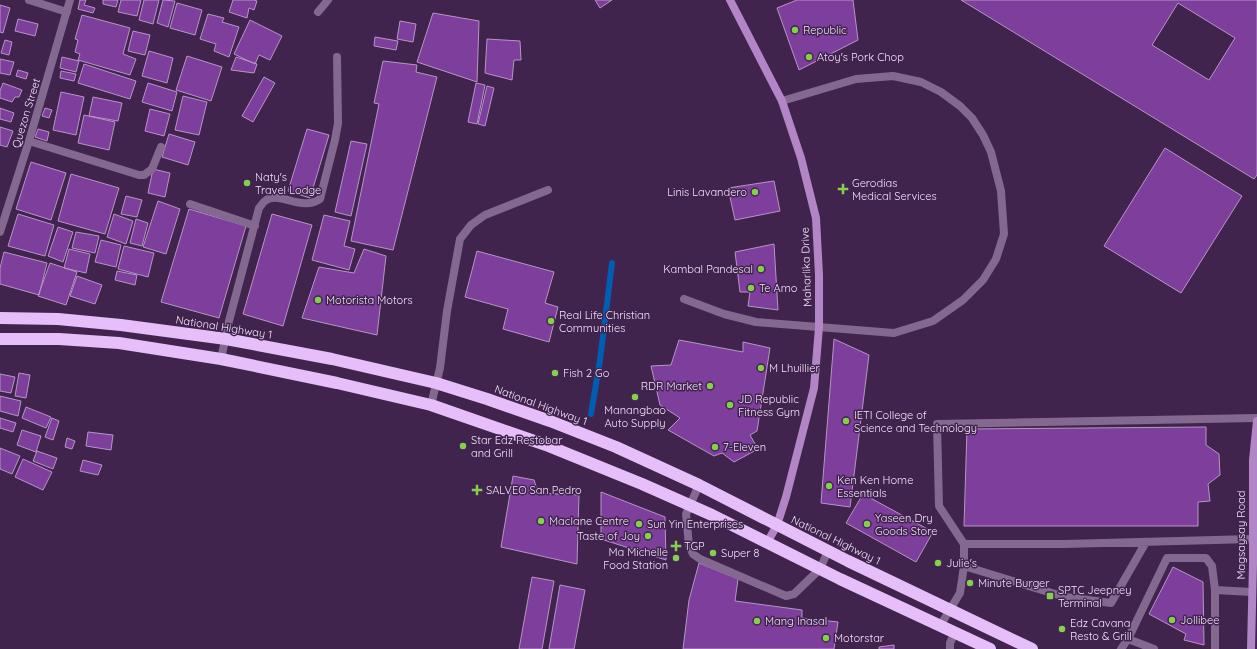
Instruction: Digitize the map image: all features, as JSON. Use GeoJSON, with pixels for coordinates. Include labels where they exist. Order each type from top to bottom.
{"type":"FeatureCollection","features":[{"type":"Feature","properties":{"kind":"highway","name":"National Highway 1"},"geometry":{"type":"LineString","coordinates":[[0,318],[58,319],[121,325],[226,339],[332,359],[436,383],[488,399],[616,447],[699,485],[828,551],[1032,649]]}},
{"type":"Feature","properties":{"kind":"highway"},"geometry":{"type":"LineString","coordinates":[[0,339],[59,339],[119,343],[221,359],[337,383],[431,405],[546,445],[642,484],[690,505],[820,569],[990,649]]}},
{"type":"Feature","properties":{"kind":"street"},"geometry":{"type":"LineString","coordinates":[[29,0],[67,12]]}},
{"type":"Feature","properties":{"kind":"street","name":"Quezon Street"},"geometry":{"type":"LineString","coordinates":[[0,232],[30,141],[70,0]]}},
{"type":"Feature","properties":{"kind":"street"},"geometry":{"type":"LineString","coordinates":[[318,12],[328,0]]}},
{"type":"Feature","properties":{"kind":"street","name":"Maharlika Drive"},"geometry":{"type":"LineString","coordinates":[[730,0],[782,101],[801,158],[816,218],[819,275],[819,327],[814,388],[789,488],[777,525],[767,543]]}},
{"type":"Feature","properties":{"kind":"street"},"geometry":{"type":"LineString","coordinates":[[221,359],[229,321],[259,208],[265,200],[273,197],[308,204],[315,203],[320,199],[338,123],[337,57]]}},
{"type":"Feature","properties":{"kind":"street"},"geometry":{"type":"LineString","coordinates":[[684,299],[724,314],[756,322],[894,333],[933,320],[963,300],[983,280],[996,259],[1004,234],[1001,191],[991,152],[983,135],[972,118],[960,106],[941,92],[921,82],[893,76],[856,79],[782,101]]}},
{"type":"Feature","properties":{"kind":"street"},"geometry":{"type":"LineString","coordinates":[[30,141],[140,175],[144,175],[152,169],[160,147]]}},
{"type":"Feature","properties":{"kind":"street"},"geometry":{"type":"LineString","coordinates":[[431,405],[440,368],[447,311],[460,239],[471,225],[485,214],[548,190]]}},
{"type":"Feature","properties":{"kind":"street"},"geometry":{"type":"LineString","coordinates":[[190,204],[255,226]]}},
{"type":"Feature","properties":{"kind":"street"},"geometry":{"type":"LineString","coordinates":[[940,626],[960,593],[964,566],[964,544],[939,506],[937,424],[1257,419]]}},
{"type":"Feature","properties":{"kind":"street","name":"Magsaysay Road"},"geometry":{"type":"LineString","coordinates":[[1250,649],[1253,460],[1257,419]]}},
{"type":"Feature","properties":{"kind":"street"},"geometry":{"type":"LineString","coordinates":[[699,485],[686,514],[689,546],[693,554],[700,559],[786,596],[794,594],[820,569],[828,551]]}},
{"type":"Feature","properties":{"kind":"street"},"geometry":{"type":"LineString","coordinates":[[964,544],[1065,544],[1252,538]]}},
{"type":"Feature","properties":{"kind":"street"},"geometry":{"type":"LineString","coordinates":[[964,566],[1065,598],[1111,603],[1146,542]]}},
{"type":"Feature","properties":{"kind":"street"},"geometry":{"type":"LineString","coordinates":[[1121,649],[1128,639],[1167,558],[1206,558],[1212,566],[1215,590],[1216,649]]}},
{"type":"Feature","properties":{"kind":"street"},"geometry":{"type":"LineString","coordinates":[[1215,590],[1252,592]]}},
{"type":"Feature","properties":{"kind":"street"},"geometry":{"type":"LineString","coordinates":[[950,648],[950,643],[955,632]]}},
{"type":"Feature","properties":{"kind":"street"},"geometry":{"type":"LineString","coordinates":[[1128,639],[1154,649]]}},
{"type":"Feature","properties":{"kind":"building"},"geometry":{"type":"Polygon","coordinates":[[[80,0],[86,0],[84,5],[95,8],[93,13],[78,9],[80,0]]]}},
{"type":"Feature","properties":{"kind":"building"},"geometry":{"type":"Polygon","coordinates":[[[103,0],[118,0],[116,7],[103,4],[103,0]]]}},
{"type":"Feature","properties":{"kind":"building"},"geometry":{"type":"Polygon","coordinates":[[[121,0],[141,0],[137,16],[118,12],[121,0]]]}},
{"type":"Feature","properties":{"kind":"building"},"geometry":{"type":"Polygon","coordinates":[[[144,0],[159,0],[153,24],[139,20],[144,0]]]}},
{"type":"Feature","properties":{"kind":"building"},"geometry":{"type":"Polygon","coordinates":[[[163,0],[175,1],[168,27],[157,23],[163,0]]]}},
{"type":"Feature","properties":{"kind":"building"},"geometry":{"type":"Polygon","coordinates":[[[233,0],[257,1],[254,10],[249,8],[247,18],[229,12],[233,0]]]}},
{"type":"Feature","properties":{"kind":"building"},"geometry":{"type":"Polygon","coordinates":[[[595,0],[612,0],[600,8],[595,0]]]}},
{"type":"Feature","properties":{"kind":"building"},"geometry":{"type":"Polygon","coordinates":[[[797,0],[853,0],[858,40],[799,70],[777,8],[797,0]]]}},
{"type":"Feature","properties":{"kind":"building"},"geometry":{"type":"Polygon","coordinates":[[[961,0],[1257,0],[1257,175],[1254,179],[961,0]],[[1178,3],[1152,45],[1209,80],[1235,38],[1178,3]]]}},
{"type":"Feature","properties":{"kind":"building"},"geometry":{"type":"Polygon","coordinates":[[[177,3],[202,10],[195,35],[170,28],[177,3]]]}},
{"type":"Feature","properties":{"kind":"building"},"geometry":{"type":"Polygon","coordinates":[[[0,5],[10,8],[3,33],[0,32],[0,5]]]}},
{"type":"Feature","properties":{"kind":"building"},"geometry":{"type":"Polygon","coordinates":[[[433,13],[479,21],[477,82],[417,62],[433,13]]]}},
{"type":"Feature","properties":{"kind":"building"},"geometry":{"type":"Polygon","coordinates":[[[208,14],[224,18],[222,22],[239,27],[229,57],[214,51],[216,44],[200,39],[208,14]]]}},
{"type":"Feature","properties":{"kind":"building"},"geometry":{"type":"Polygon","coordinates":[[[82,15],[130,28],[123,54],[136,59],[130,75],[78,60],[80,54],[75,52],[78,40],[75,39],[82,15]]]}},
{"type":"Feature","properties":{"kind":"building"},"geometry":{"type":"Polygon","coordinates":[[[18,19],[38,24],[35,36],[15,31],[18,19]]]}},
{"type":"Feature","properties":{"kind":"building"},"geometry":{"type":"Polygon","coordinates":[[[250,20],[282,36],[270,60],[259,55],[255,64],[234,54],[250,20]]]}},
{"type":"Feature","properties":{"kind":"building"},"geometry":{"type":"Polygon","coordinates":[[[400,21],[416,24],[413,42],[397,39],[400,21]]]}},
{"type":"Feature","properties":{"kind":"building"},"geometry":{"type":"Polygon","coordinates":[[[133,31],[150,35],[145,55],[128,51],[133,31]]]}},
{"type":"Feature","properties":{"kind":"building"},"geometry":{"type":"Polygon","coordinates":[[[375,37],[398,41],[396,50],[374,46],[375,37]]]}},
{"type":"Feature","properties":{"kind":"building"},"geometry":{"type":"Polygon","coordinates":[[[487,39],[520,41],[521,60],[514,60],[512,80],[485,73],[487,39]]]}},
{"type":"Feature","properties":{"kind":"building"},"geometry":{"type":"Polygon","coordinates":[[[5,40],[12,42],[9,55],[1,53],[5,40]]]}},
{"type":"Feature","properties":{"kind":"building"},"geometry":{"type":"Polygon","coordinates":[[[149,51],[173,58],[167,83],[142,76],[149,51]]]}},
{"type":"Feature","properties":{"kind":"building"},"geometry":{"type":"Polygon","coordinates":[[[187,56],[222,67],[211,101],[176,90],[187,56]]]}},
{"type":"Feature","properties":{"kind":"building"},"geometry":{"type":"Polygon","coordinates":[[[62,57],[79,61],[76,72],[60,68],[62,57]]]}},
{"type":"Feature","properties":{"kind":"building"},"geometry":{"type":"Polygon","coordinates":[[[236,57],[257,64],[254,73],[231,70],[236,57]]]}},
{"type":"Feature","properties":{"kind":"building"},"geometry":{"type":"Polygon","coordinates":[[[0,59],[14,62],[10,75],[0,73],[0,59]]]}},
{"type":"Feature","properties":{"kind":"building"},"geometry":{"type":"Polygon","coordinates":[[[383,61],[417,65],[416,72],[437,77],[393,250],[351,241],[379,104],[374,103],[383,61]]]}},
{"type":"Feature","properties":{"kind":"building"},"geometry":{"type":"Polygon","coordinates":[[[84,64],[136,81],[130,99],[78,83],[84,64]]]}},
{"type":"Feature","properties":{"kind":"building"},"geometry":{"type":"Polygon","coordinates":[[[18,70],[28,73],[26,79],[16,76],[18,70]]]}},
{"type":"Feature","properties":{"kind":"building"},"geometry":{"type":"Polygon","coordinates":[[[61,71],[76,74],[74,81],[60,78],[61,71]]]}},
{"type":"Feature","properties":{"kind":"building"},"geometry":{"type":"Polygon","coordinates":[[[264,77],[275,83],[253,122],[242,116],[264,77]]]}},
{"type":"Feature","properties":{"kind":"building"},"geometry":{"type":"Polygon","coordinates":[[[3,83],[22,90],[19,97],[15,97],[12,102],[0,98],[0,91],[3,83]]]}},
{"type":"Feature","properties":{"kind":"building"},"geometry":{"type":"Polygon","coordinates":[[[148,83],[177,92],[172,111],[142,102],[148,83]]]}},
{"type":"Feature","properties":{"kind":"building"},"geometry":{"type":"Polygon","coordinates":[[[476,83],[485,85],[477,124],[468,122],[476,83]]]}},
{"type":"Feature","properties":{"kind":"building"},"geometry":{"type":"Polygon","coordinates":[[[487,86],[494,88],[485,126],[478,124],[487,86]]]}},
{"type":"Feature","properties":{"kind":"building"},"geometry":{"type":"Polygon","coordinates":[[[61,92],[84,97],[76,135],[53,130],[61,92]]]}},
{"type":"Feature","properties":{"kind":"building"},"geometry":{"type":"Polygon","coordinates":[[[183,96],[207,102],[199,135],[175,130],[183,96]]]}},
{"type":"Feature","properties":{"kind":"building"},"geometry":{"type":"Polygon","coordinates":[[[93,97],[122,103],[118,121],[89,116],[93,97]]]}},
{"type":"Feature","properties":{"kind":"building"},"geometry":{"type":"Polygon","coordinates":[[[0,108],[14,113],[11,122],[0,119],[0,108]]]}},
{"type":"Feature","properties":{"kind":"building"},"geometry":{"type":"Polygon","coordinates":[[[45,108],[52,110],[49,118],[42,116],[45,108]]]}},
{"type":"Feature","properties":{"kind":"building"},"geometry":{"type":"Polygon","coordinates":[[[150,109],[170,114],[164,136],[145,131],[150,109]]]}},
{"type":"Feature","properties":{"kind":"building"},"geometry":{"type":"Polygon","coordinates":[[[84,115],[115,122],[109,150],[78,143],[84,115]]]}},
{"type":"Feature","properties":{"kind":"building"},"geometry":{"type":"Polygon","coordinates":[[[0,127],[13,131],[7,147],[0,145],[0,127]]]}},
{"type":"Feature","properties":{"kind":"building"},"geometry":{"type":"Polygon","coordinates":[[[38,129],[49,132],[47,141],[35,137],[38,129]]]}},
{"type":"Feature","properties":{"kind":"building"},"geometry":{"type":"Polygon","coordinates":[[[307,129],[329,135],[310,198],[288,191],[307,129]]]}},
{"type":"Feature","properties":{"kind":"building"},"geometry":{"type":"Polygon","coordinates":[[[169,134],[195,142],[188,165],[162,157],[169,134]]]}},
{"type":"Feature","properties":{"kind":"building"},"geometry":{"type":"Polygon","coordinates":[[[351,141],[367,144],[351,216],[335,212],[351,141]]]}},
{"type":"Feature","properties":{"kind":"building"},"geometry":{"type":"Polygon","coordinates":[[[1165,148],[1242,196],[1181,293],[1104,246],[1165,148]]]}},
{"type":"Feature","properties":{"kind":"building"},"geometry":{"type":"Polygon","coordinates":[[[31,162],[66,173],[51,220],[16,209],[31,162]]]}},
{"type":"Feature","properties":{"kind":"building"},"geometry":{"type":"Polygon","coordinates":[[[153,169],[170,173],[165,197],[148,193],[153,169]]]}},
{"type":"Feature","properties":{"kind":"building"},"geometry":{"type":"Polygon","coordinates":[[[71,174],[119,188],[105,234],[58,221],[71,174]]]}},
{"type":"Feature","properties":{"kind":"building"},"geometry":{"type":"Polygon","coordinates":[[[774,181],[780,211],[735,220],[728,188],[774,181]]]}},
{"type":"Feature","properties":{"kind":"building"},"geometry":{"type":"Polygon","coordinates":[[[126,196],[142,200],[137,217],[121,214],[126,196]]]}},
{"type":"Feature","properties":{"kind":"building"},"geometry":{"type":"Polygon","coordinates":[[[158,201],[180,209],[166,254],[143,247],[158,201]]]}},
{"type":"Feature","properties":{"kind":"building"},"geometry":{"type":"Polygon","coordinates":[[[189,209],[246,226],[219,318],[161,302],[189,209]]]}},
{"type":"Feature","properties":{"kind":"building"},"geometry":{"type":"Polygon","coordinates":[[[18,214],[54,225],[45,256],[8,246],[18,214]]]}},
{"type":"Feature","properties":{"kind":"building"},"geometry":{"type":"Polygon","coordinates":[[[114,214],[133,221],[126,244],[107,237],[114,214]]]}},
{"type":"Feature","properties":{"kind":"building"},"geometry":{"type":"Polygon","coordinates":[[[272,214],[312,225],[283,326],[243,314],[272,214]]]}},
{"type":"Feature","properties":{"kind":"building"},"geometry":{"type":"Polygon","coordinates":[[[324,215],[350,221],[344,246],[355,249],[349,270],[312,260],[324,215]]]}},
{"type":"Feature","properties":{"kind":"building"},"geometry":{"type":"Polygon","coordinates":[[[136,219],[148,223],[142,246],[130,243],[136,219]]]}},
{"type":"Feature","properties":{"kind":"building"},"geometry":{"type":"Polygon","coordinates":[[[58,227],[73,232],[63,262],[48,256],[58,227]]]}},
{"type":"Feature","properties":{"kind":"building"},"geometry":{"type":"Polygon","coordinates":[[[76,232],[99,236],[95,253],[72,248],[76,232]]]}},
{"type":"Feature","properties":{"kind":"building"},"geometry":{"type":"Polygon","coordinates":[[[101,240],[121,245],[116,267],[95,262],[101,240]]]}},
{"type":"Feature","properties":{"kind":"building"},"geometry":{"type":"Polygon","coordinates":[[[774,244],[778,310],[748,306],[750,292],[740,292],[735,252],[774,244]]]}},
{"type":"Feature","properties":{"kind":"building"},"geometry":{"type":"Polygon","coordinates":[[[124,246],[154,253],[148,277],[118,269],[124,246]]]}},
{"type":"Feature","properties":{"kind":"building"},"geometry":{"type":"Polygon","coordinates":[[[69,249],[90,254],[86,273],[64,268],[69,249]]]}},
{"type":"Feature","properties":{"kind":"building"},"geometry":{"type":"Polygon","coordinates":[[[364,249],[386,256],[377,335],[302,318],[319,267],[354,273],[364,249]]]}},
{"type":"Feature","properties":{"kind":"building"},"geometry":{"type":"Polygon","coordinates":[[[477,251],[554,272],[545,303],[558,307],[549,342],[503,329],[508,309],[465,297],[477,251]]]}},
{"type":"Feature","properties":{"kind":"building"},"geometry":{"type":"Polygon","coordinates":[[[4,252],[47,263],[39,295],[0,284],[0,268],[4,252]]]}},
{"type":"Feature","properties":{"kind":"building"},"geometry":{"type":"Polygon","coordinates":[[[50,263],[77,272],[66,305],[38,296],[50,263]]]}},
{"type":"Feature","properties":{"kind":"building"},"geometry":{"type":"Polygon","coordinates":[[[117,271],[137,275],[135,285],[115,280],[117,271]]]}},
{"type":"Feature","properties":{"kind":"building"},"geometry":{"type":"Polygon","coordinates":[[[77,276],[102,285],[95,304],[70,296],[77,276]]]}},
{"type":"Feature","properties":{"kind":"building"},"geometry":{"type":"Polygon","coordinates":[[[834,339],[869,355],[850,507],[821,503],[834,339]]]}},
{"type":"Feature","properties":{"kind":"building","name":"RDR Market"},"geometry":{"type":"Polygon","coordinates":[[[679,340],[743,352],[743,342],[770,348],[757,431],[750,435],[758,449],[734,462],[722,453],[714,456],[668,430],[680,418],[660,405],[651,366],[671,365],[679,340]]]}},
{"type":"Feature","properties":{"kind":"building"},"geometry":{"type":"Polygon","coordinates":[[[19,373],[30,375],[26,398],[15,396],[19,373]]]}},
{"type":"Feature","properties":{"kind":"building"},"geometry":{"type":"Polygon","coordinates":[[[0,374],[15,377],[11,393],[0,391],[0,374]]]}},
{"type":"Feature","properties":{"kind":"building"},"geometry":{"type":"Polygon","coordinates":[[[0,396],[21,401],[18,416],[0,411],[0,396]]]}},
{"type":"Feature","properties":{"kind":"building"},"geometry":{"type":"Polygon","coordinates":[[[26,407],[51,417],[46,428],[22,418],[26,407]]]}},
{"type":"Feature","properties":{"kind":"building"},"geometry":{"type":"Polygon","coordinates":[[[0,418],[16,423],[13,432],[0,428],[0,418]]]}},
{"type":"Feature","properties":{"kind":"building"},"geometry":{"type":"Polygon","coordinates":[[[52,418],[59,421],[53,440],[45,437],[52,418]]]}},
{"type":"Feature","properties":{"kind":"building"},"geometry":{"type":"Polygon","coordinates":[[[1206,427],[1206,445],[1219,454],[1220,475],[1208,484],[1210,501],[1198,502],[1198,526],[964,526],[967,429],[1206,427]]]}},
{"type":"Feature","properties":{"kind":"building"},"geometry":{"type":"Polygon","coordinates":[[[22,430],[41,436],[36,452],[17,445],[22,430]]]}},
{"type":"Feature","properties":{"kind":"building"},"geometry":{"type":"Polygon","coordinates":[[[88,432],[113,435],[111,450],[86,446],[88,432]]]}},
{"type":"Feature","properties":{"kind":"building"},"geometry":{"type":"Polygon","coordinates":[[[67,438],[75,441],[72,449],[65,447],[67,438]]]}},
{"type":"Feature","properties":{"kind":"building"},"geometry":{"type":"Polygon","coordinates":[[[0,448],[20,456],[12,474],[0,469],[0,448]]]}},
{"type":"Feature","properties":{"kind":"building"},"geometry":{"type":"Polygon","coordinates":[[[37,451],[57,458],[53,469],[33,461],[37,451]]]}},
{"type":"Feature","properties":{"kind":"building"},"geometry":{"type":"Polygon","coordinates":[[[23,459],[52,472],[43,490],[15,477],[23,459]]]}},
{"type":"Feature","properties":{"kind":"building"},"geometry":{"type":"Polygon","coordinates":[[[83,460],[102,465],[98,475],[80,471],[83,460]]]}},
{"type":"Feature","properties":{"kind":"building","name":"Maclane Centre"},"geometry":{"type":"Polygon","coordinates":[[[513,476],[534,480],[538,493],[579,495],[577,564],[501,547],[513,476]]]}},
{"type":"Feature","properties":{"kind":"building"},"geometry":{"type":"Polygon","coordinates":[[[601,492],[665,517],[666,560],[601,539],[601,492]]]}},
{"type":"Feature","properties":{"kind":"building"},"geometry":{"type":"Polygon","coordinates":[[[863,494],[933,532],[916,562],[846,523],[863,494]]]}},
{"type":"Feature","properties":{"kind":"building"},"geometry":{"type":"Polygon","coordinates":[[[699,563],[738,579],[735,601],[802,610],[802,618],[838,622],[834,649],[683,649],[689,600],[699,563]]]}},
{"type":"Feature","properties":{"kind":"building"},"geometry":{"type":"Polygon","coordinates":[[[1173,567],[1203,582],[1204,645],[1184,640],[1186,634],[1149,614],[1173,567]]]}},
{"type":"Feature","properties":{"kind":"building"},"geometry":{"type":"Polygon","coordinates":[[[532,577],[554,581],[542,649],[519,649],[532,577]]]}},
{"type":"Feature","properties":{"kind":"building"},"geometry":{"type":"Polygon","coordinates":[[[560,585],[585,590],[574,649],[549,649],[560,585]]]}},
{"type":"Feature","properties":{"kind":"building"},"geometry":{"type":"Polygon","coordinates":[[[894,645],[894,649],[879,649],[879,647],[894,645]]]}},
{"type":"Feature","properties":{"kind":"waterway"},"geometry":{"type":"LineString","coordinates":[[591,414],[600,360],[612,263]]}},
{"type":"Feature","properties":{"kind":"place","name":"Republic"},"geometry":{"type":"Point","coordinates":[795,30]}},
{"type":"Feature","properties":{"kind":"place","name":"Atoy's Pork Chop"},"geometry":{"type":"Point","coordinates":[809,57]}},
{"type":"Feature","properties":{"kind":"place","name":"Naty's Travel Lodge"},"geometry":{"type":"Point","coordinates":[247,183]}},
{"type":"Feature","properties":{"kind":"place","name":"Gerodias Medical Services"},"geometry":{"type":"Point","coordinates":[843,189]}},
{"type":"Feature","properties":{"kind":"place","name":"Linis Lavandero"},"geometry":{"type":"Point","coordinates":[755,192]}},
{"type":"Feature","properties":{"kind":"place","name":"Kambal Pandesal"},"geometry":{"type":"Point","coordinates":[761,269]}},
{"type":"Feature","properties":{"kind":"place","name":"Te Amo"},"geometry":{"type":"Point","coordinates":[751,288]}},
{"type":"Feature","properties":{"kind":"place","name":"Motorista Motors"},"geometry":{"type":"Point","coordinates":[318,300]}},
{"type":"Feature","properties":{"kind":"place","name":"Real Life Christian Communities"},"geometry":{"type":"Point","coordinates":[551,321]}},
{"type":"Feature","properties":{"kind":"place","name":"M Lhuillier"},"geometry":{"type":"Point","coordinates":[761,368]}},
{"type":"Feature","properties":{"kind":"place","name":"Fish 2 Go"},"geometry":{"type":"Point","coordinates":[555,373]}},
{"type":"Feature","properties":{"kind":"place","name":"RDR Market"},"geometry":{"type":"Point","coordinates":[710,386]}},
{"type":"Feature","properties":{"kind":"place","name":"Manangbao Auto Supply"},"geometry":{"type":"Point","coordinates":[635,397]}},
{"type":"Feature","properties":{"kind":"place","name":"JD Republic Fitness Gym"},"geometry":{"type":"Point","coordinates":[730,405]}},
{"type":"Feature","properties":{"kind":"place","name":"IETI College of Science and Technology"},"geometry":{"type":"Point","coordinates":[846,421]}},
{"type":"Feature","properties":{"kind":"place","name":"Star Edz Restobar and Grill"},"geometry":{"type":"Point","coordinates":[463,446]}},
{"type":"Feature","properties":{"kind":"place","name":"7-Eleven"},"geometry":{"type":"Point","coordinates":[715,447]}},
{"type":"Feature","properties":{"kind":"place","name":"Ken Ken Home Essentials"},"geometry":{"type":"Point","coordinates":[829,486]}},
{"type":"Feature","properties":{"kind":"place","name":"SALVEO San Pedro"},"geometry":{"type":"Point","coordinates":[477,490]}},
{"type":"Feature","properties":{"kind":"place","name":"Maclane Centre"},"geometry":{"type":"Point","coordinates":[541,521]}},
{"type":"Feature","properties":{"kind":"place","name":"Sun Yin Enterprises"},"geometry":{"type":"Point","coordinates":[639,524]}},
{"type":"Feature","properties":{"kind":"place","name":"Yaseen Dry Goods Store"},"geometry":{"type":"Point","coordinates":[867,524]}},
{"type":"Feature","properties":{"kind":"place","name":"Taste of Joy"},"geometry":{"type":"Point","coordinates":[648,536]}},
{"type":"Feature","properties":{"kind":"place","name":"TGP"},"geometry":{"type":"Point","coordinates":[676,546]}},
{"type":"Feature","properties":{"kind":"place","name":"Super 8"},"geometry":{"type":"Point","coordinates":[713,553]}},
{"type":"Feature","properties":{"kind":"place","name":"Ma Michelle Food Station"},"geometry":{"type":"Point","coordinates":[676,558]}},
{"type":"Feature","properties":{"kind":"place","name":"Julie's"},"geometry":{"type":"Point","coordinates":[938,563]}},
{"type":"Feature","properties":{"kind":"place","name":"Minute Burger"},"geometry":{"type":"Point","coordinates":[970,583]}},
{"type":"Feature","properties":{"kind":"place","name":"SPTC Jeepney Terminal"},"geometry":{"type":"Point","coordinates":[1050,596]}},
{"type":"Feature","properties":{"kind":"place","name":"Jollibee"},"geometry":{"type":"Point","coordinates":[1172,620]}},
{"type":"Feature","properties":{"kind":"place","name":"Mang Inasal"},"geometry":{"type":"Point","coordinates":[757,621]}},
{"type":"Feature","properties":{"kind":"place","name":"Edz Cavana Resto & Grill"},"geometry":{"type":"Point","coordinates":[1062,629]}},
{"type":"Feature","properties":{"kind":"place","name":"Motorstar"},"geometry":{"type":"Point","coordinates":[826,638]}}]}
